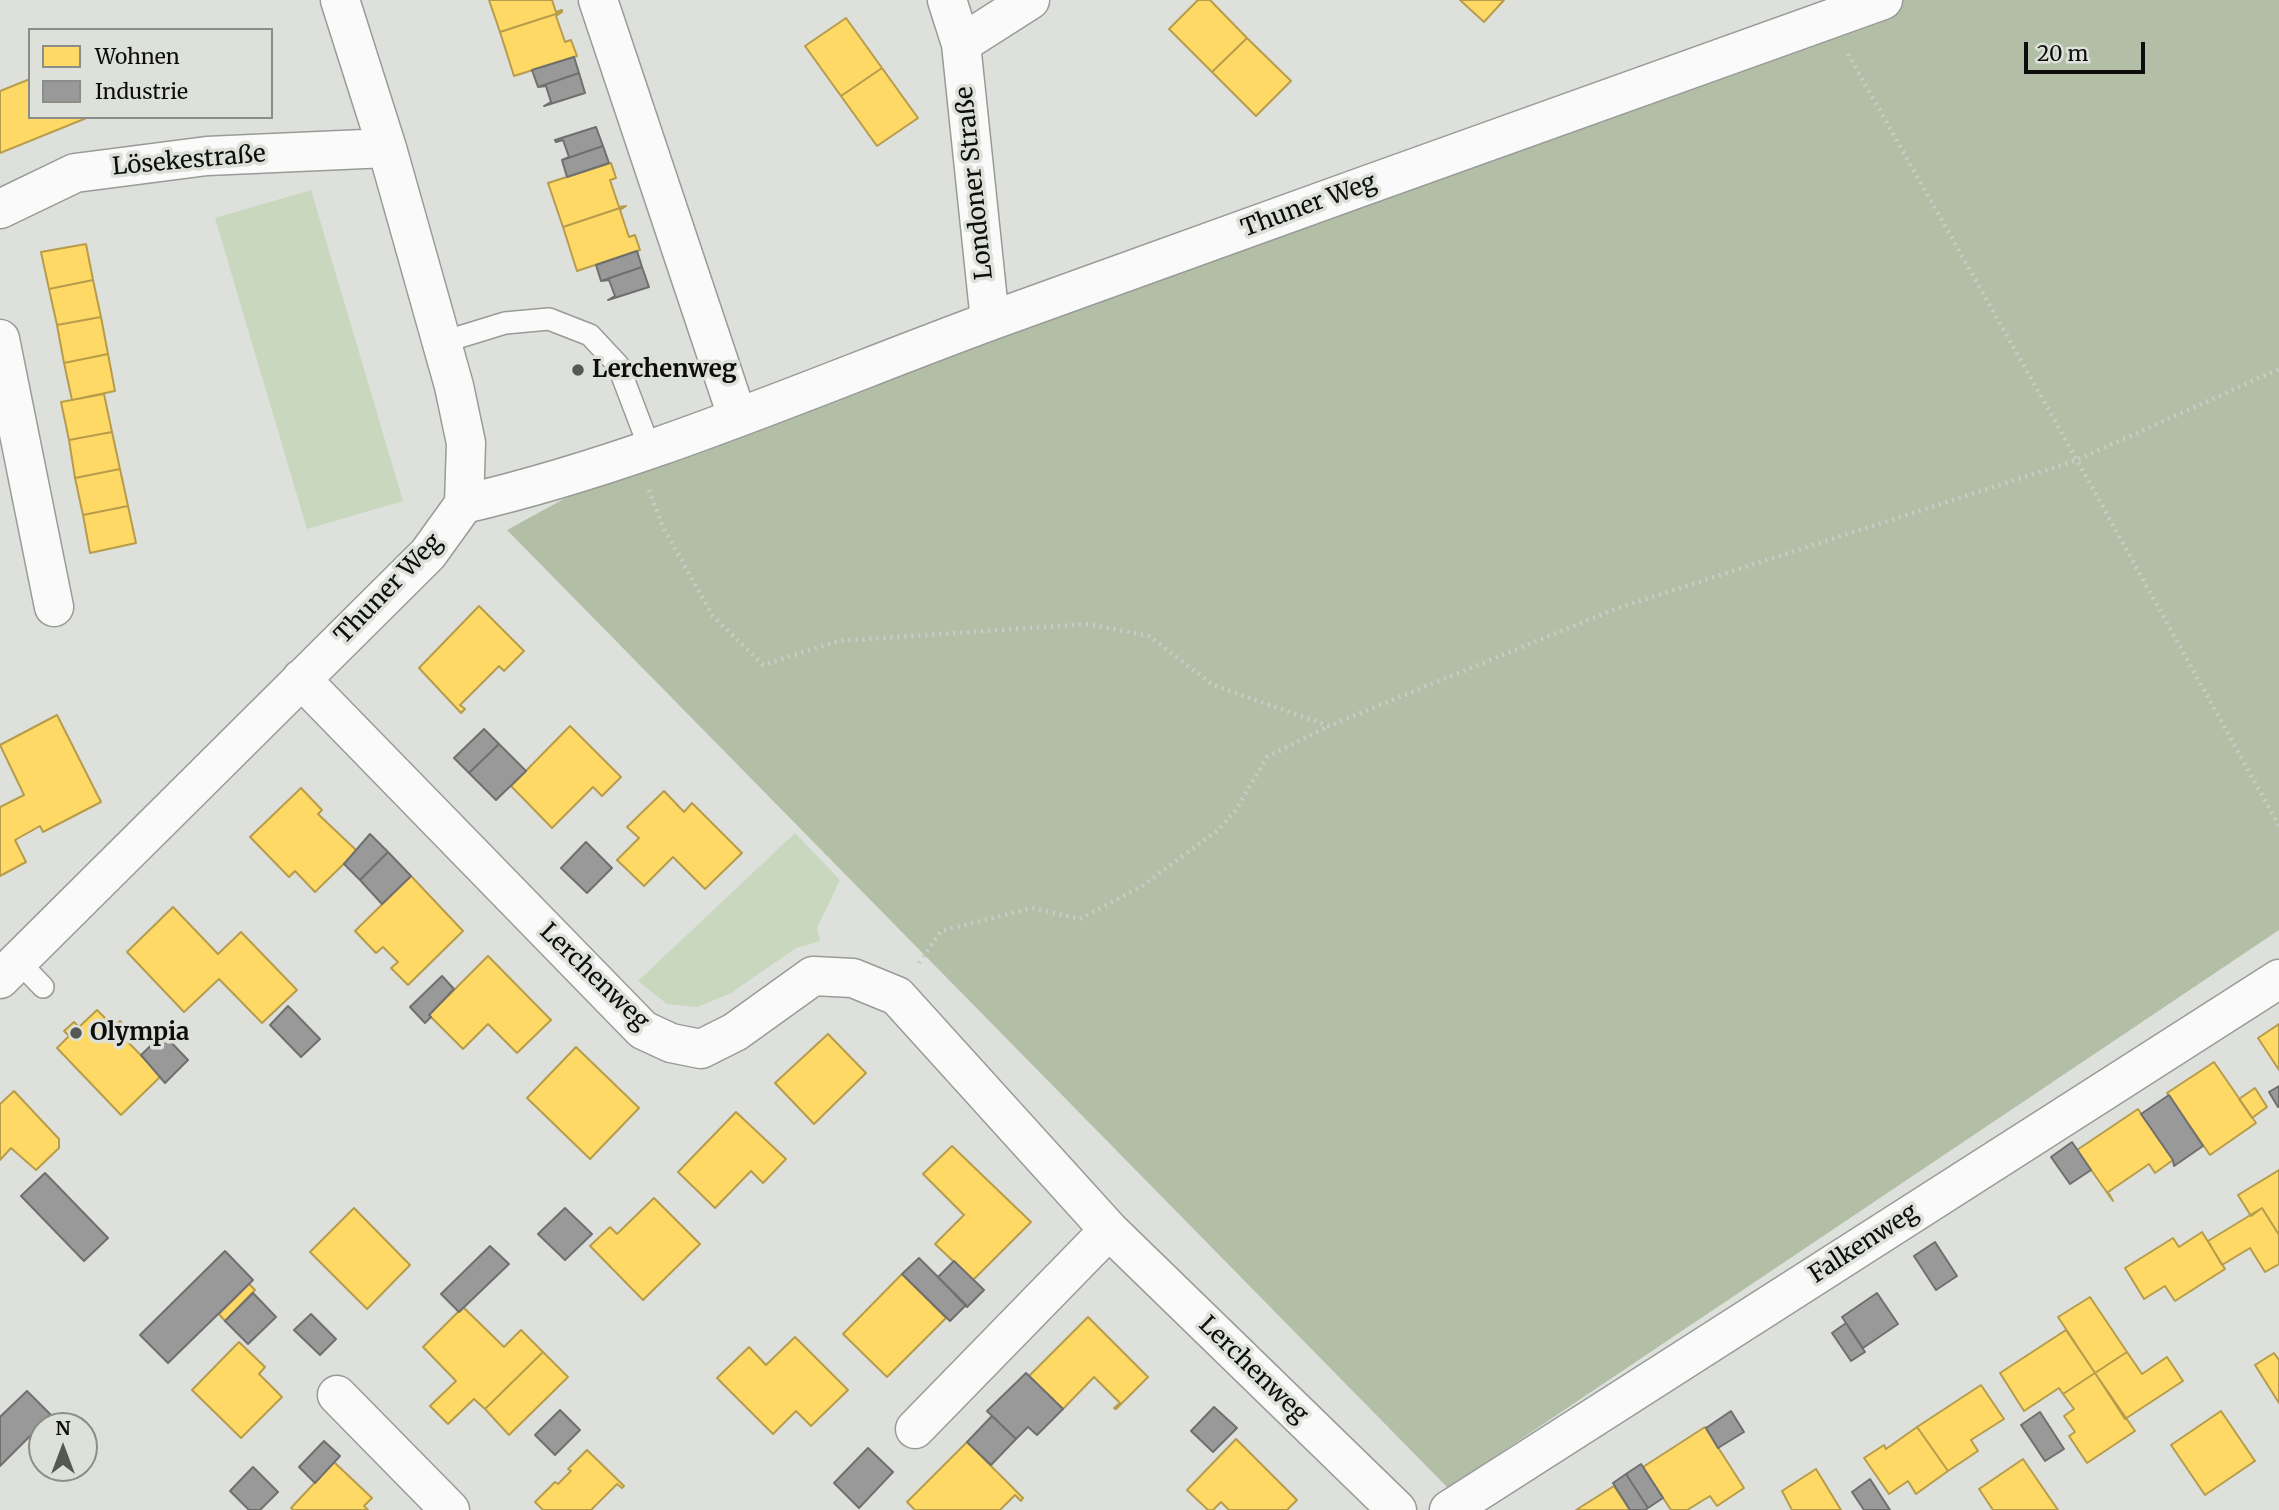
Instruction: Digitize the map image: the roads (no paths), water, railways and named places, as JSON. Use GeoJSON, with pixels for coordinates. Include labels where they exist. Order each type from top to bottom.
{"type":"FeatureCollection","features":[{"type":"Feature","properties":{"kind":"street"},"geometry":{"type":"LineString","coordinates":[[340,0],[387,148],[454,386],[466,443],[464,504]]}},
{"type":"Feature","properties":{"kind":"street"},"geometry":{"type":"LineString","coordinates":[[598,0],[737,416]]}},
{"type":"Feature","properties":{"kind":"street","name":"Londoner Straße"},"geometry":{"type":"LineString","coordinates":[[947,0],[961,44],[990,321]]}},
{"type":"Feature","properties":{"kind":"street"},"geometry":{"type":"LineString","coordinates":[[961,44],[1030,0]]}},
{"type":"Feature","properties":{"kind":"street","name":"Thuner Weg"},"geometry":{"type":"LineString","coordinates":[[20,976],[302,679],[428,554],[464,504],[517,492],[642,452],[990,321],[1883,0]]}},
{"type":"Feature","properties":{"kind":"street","name":"Lösekestraße"},"geometry":{"type":"LineString","coordinates":[[0,209],[75,173],[207,156],[387,148]]}},
{"type":"Feature","properties":{"kind":"street"},"geometry":{"type":"LineString","coordinates":[[0,339],[54,607]]}},
{"type":"Feature","properties":{"kind":"street","name":"Lerchenweg"},"geometry":{"type":"LineString","coordinates":[[302,679],[643,1030],[671,1043],[701,1049],[735,1032],[813,976],[853,978],[897,996],[1109,1230],[1396,1510]]}},
{"type":"Feature","properties":{"kind":"street","name":"Falkenweg"},"geometry":{"type":"LineString","coordinates":[[1449,1510],[2279,979]]}},
{"type":"Feature","properties":{"kind":"street"},"geometry":{"type":"LineString","coordinates":[[915,1429],[1109,1230]]}},
{"type":"Feature","properties":{"kind":"street"},"geometry":{"type":"LineString","coordinates":[[337,1395],[450,1510]]}},
{"type":"Feature","properties":{"kind":"lane"},"geometry":{"type":"LineString","coordinates":[[440,343],[505,323],[549,319],[590,335],[618,365],[642,452]]}},
{"type":"Feature","properties":{"kind":"place","name":"Lerchenweg"},"geometry":{"type":"Point","coordinates":[578,370]}},
{"type":"Feature","properties":{"kind":"place","name":"Olympia"},"geometry":{"type":"Point","coordinates":[76,1033]}}]}
